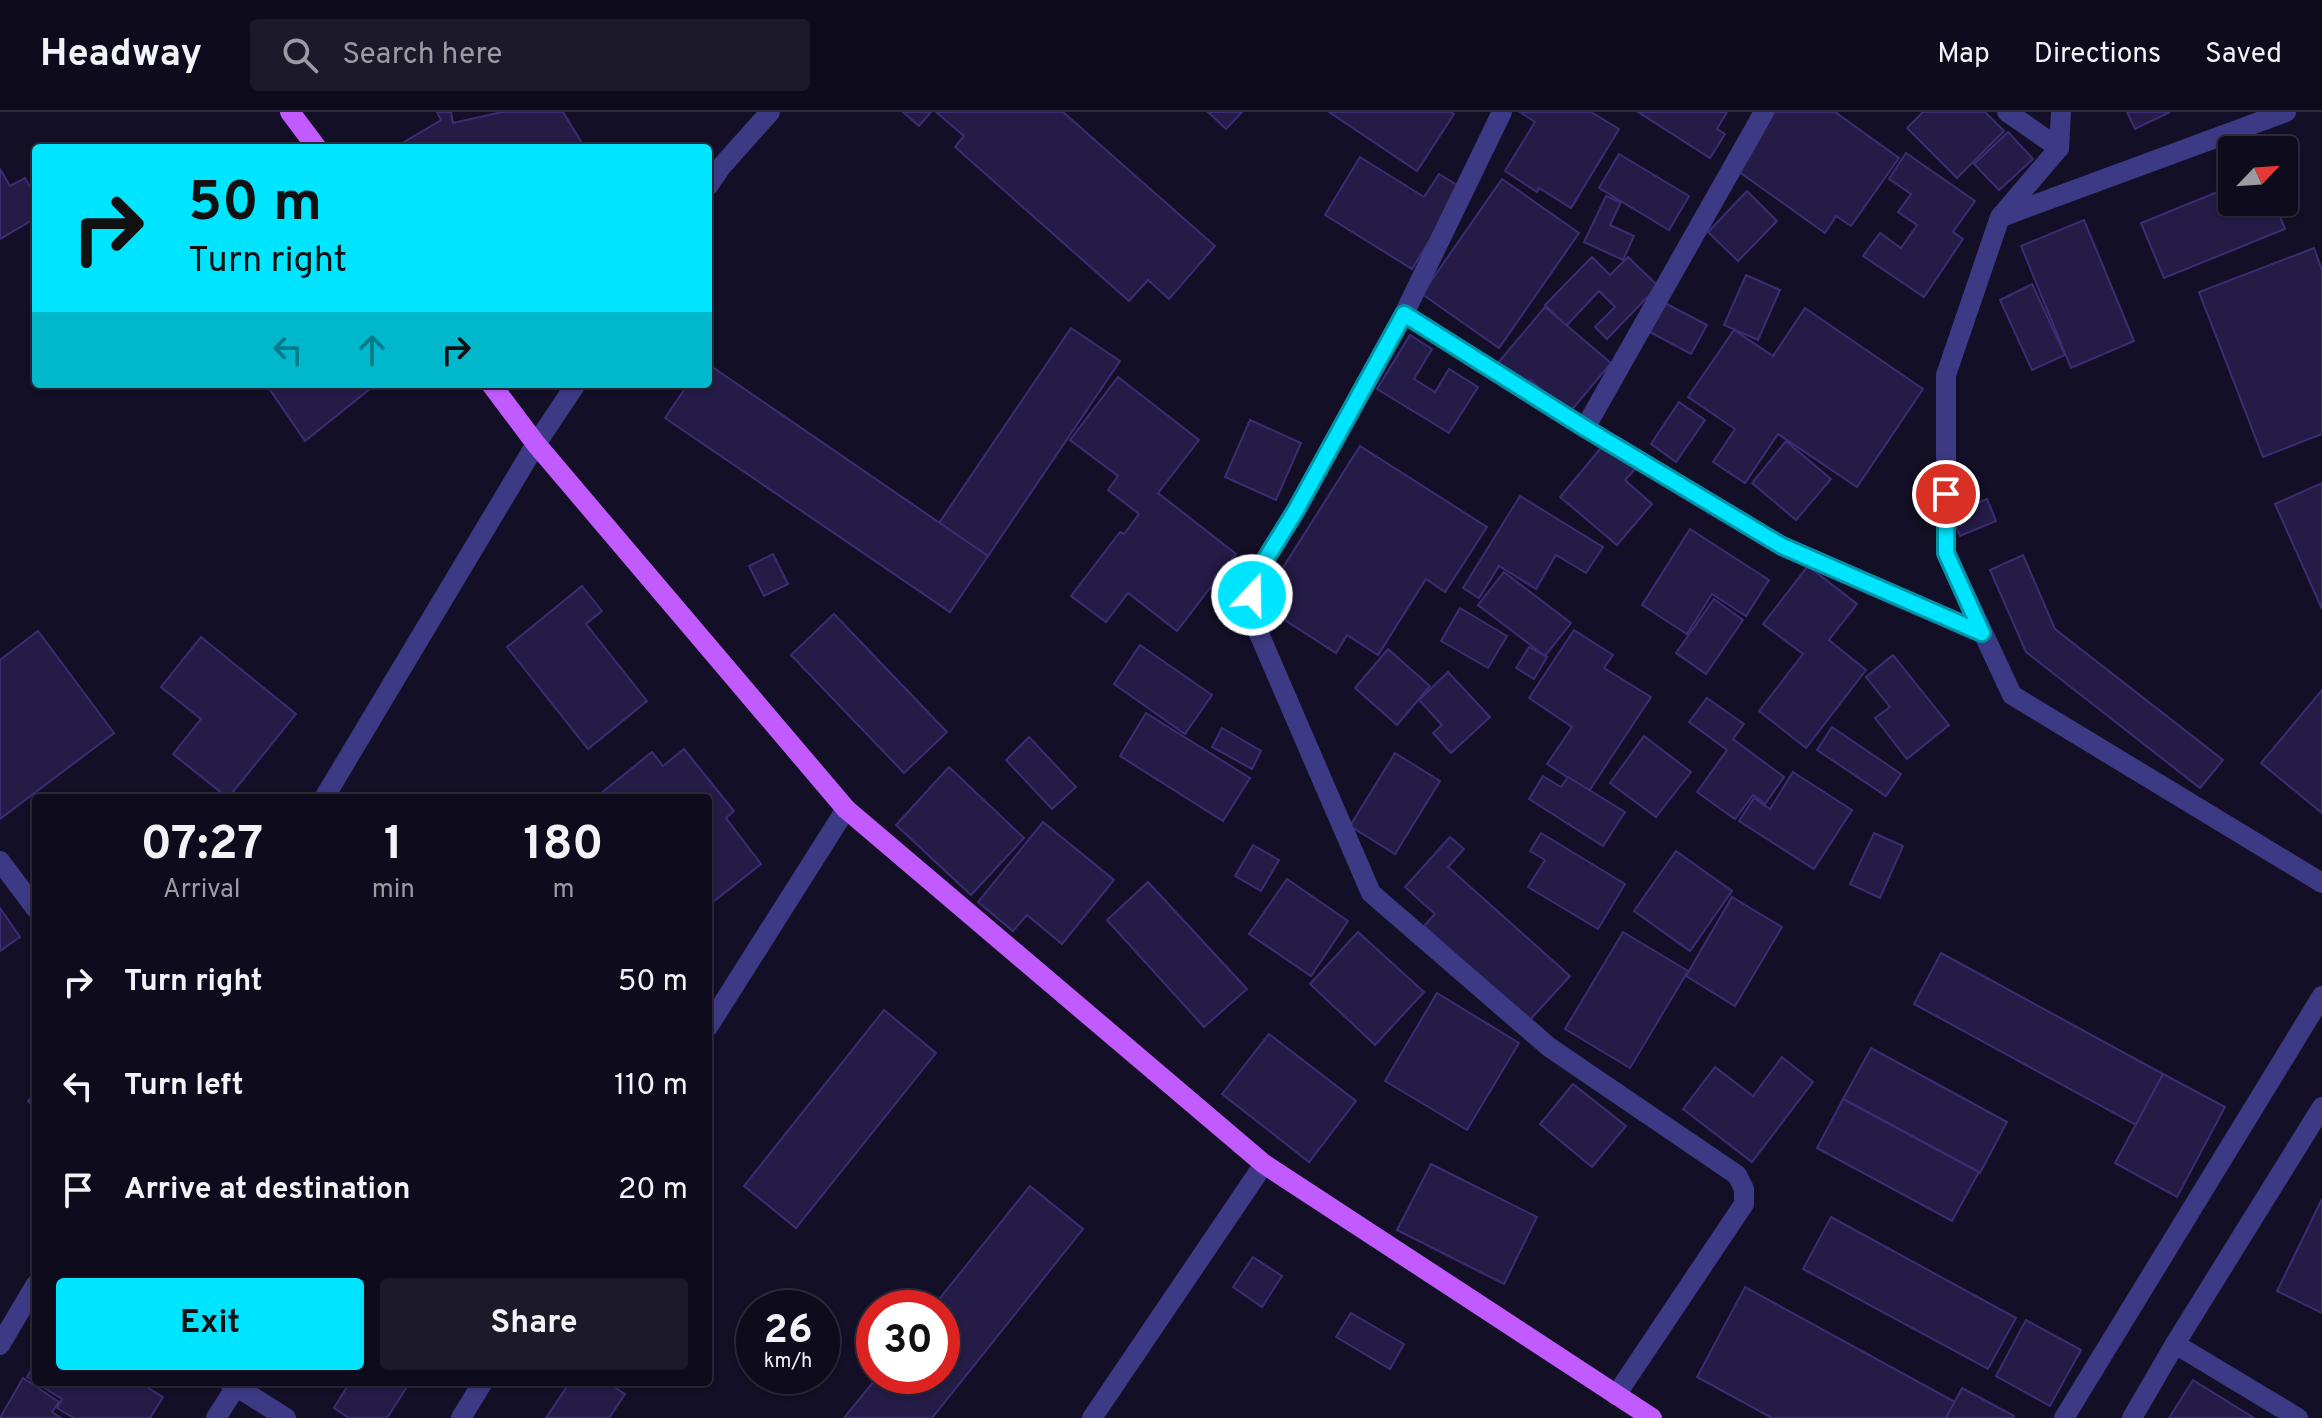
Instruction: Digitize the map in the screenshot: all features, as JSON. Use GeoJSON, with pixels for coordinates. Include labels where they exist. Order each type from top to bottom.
{"type":"FeatureCollection","features":[{"type":"Feature","properties":{"kind":"main road"},"geometry":{"type":"LineString","coordinates":[[290,112],[314,144]]}},
{"type":"Feature","properties":{"kind":"main road"},"geometry":{"type":"LineString","coordinates":[[494,388],[536,444],[846,809],[1264,1164],[1652,1418]]}},
{"type":"Feature","properties":{"kind":"street"},"geometry":{"type":"LineString","coordinates":[[712,180],[770,112]]}},
{"type":"Feature","properties":{"kind":"street"},"geometry":{"type":"LineString","coordinates":[[1502,112],[1404,314],[1296,510],[1254,578],[1250,613],[1371,893],[1549,1047],[1737,1175],[1744,1189],[1744,1204],[1616,1395]]}},
{"type":"Feature","properties":{"kind":"street"},"geometry":{"type":"LineString","coordinates":[[1585,428],[1764,112]]}},
{"type":"Feature","properties":{"kind":"street"},"geometry":{"type":"LineString","coordinates":[[2007,112],[2059,148]]}},
{"type":"Feature","properties":{"kind":"street"},"geometry":{"type":"LineString","coordinates":[[2061,112],[2059,148],[2000,217],[1946,375],[1946,553],[2012,695],[2322,883]]}},
{"type":"Feature","properties":{"kind":"street"},"geometry":{"type":"LineString","coordinates":[[2000,217],[2286,112]]}},
{"type":"Feature","properties":{"kind":"street"},"geometry":{"type":"LineString","coordinates":[[1404,314],[1585,428],[1782,546],[1982,633]]}},
{"type":"Feature","properties":{"kind":"street"},"geometry":{"type":"LineString","coordinates":[[326,794],[536,444],[573,388]]}},
{"type":"Feature","properties":{"kind":"street"},"geometry":{"type":"LineString","coordinates":[[712,1021],[846,809]]}},
{"type":"Feature","properties":{"kind":"street"},"geometry":{"type":"LineString","coordinates":[[0,861],[32,904]]}},
{"type":"Feature","properties":{"kind":"street"},"geometry":{"type":"LineString","coordinates":[[2064,1418],[2322,996]]}},
{"type":"Feature","properties":{"kind":"street"},"geometry":{"type":"LineString","coordinates":[[2132,1418],[2322,1107]]}},
{"type":"Feature","properties":{"kind":"street"},"geometry":{"type":"LineString","coordinates":[[1092,1418],[1264,1164]]}},
{"type":"Feature","properties":{"kind":"street"},"geometry":{"type":"LineString","coordinates":[[0,1345],[32,1291]]}},
{"type":"Feature","properties":{"kind":"street"},"geometry":{"type":"LineString","coordinates":[[2175,1344],[2298,1418]]}},
{"type":"Feature","properties":{"kind":"street"},"geometry":{"type":"LineString","coordinates":[[216,1418],[233,1386]]}},
{"type":"Feature","properties":{"kind":"street"},"geometry":{"type":"LineString","coordinates":[[239,1386],[286,1418]]}},
{"type":"Feature","properties":{"kind":"street"},"geometry":{"type":"LineString","coordinates":[[461,1418],[481,1386]]}},
{"type":"Feature","properties":{"kind":"building"},"geometry":{"type":"Polygon","coordinates":[[[437,112],[451,112],[453,123],[502,112],[563,112],[583,144],[401,144],[441,120],[437,112]]]}},
{"type":"Feature","properties":{"kind":"building"},"geometry":{"type":"Polygon","coordinates":[[[903,112],[931,112],[919,126],[903,112]]]}},
{"type":"Feature","properties":{"kind":"building"},"geometry":{"type":"Polygon","coordinates":[[[936,112],[1063,112],[1215,246],[1169,299],[1148,280],[1129,301],[955,147],[964,136],[936,112]]]}},
{"type":"Feature","properties":{"kind":"building"},"geometry":{"type":"Polygon","coordinates":[[[1208,112],[1242,112],[1226,129],[1208,112]]]}},
{"type":"Feature","properties":{"kind":"building"},"geometry":{"type":"Polygon","coordinates":[[[1329,112],[1450,112],[1454,114],[1417,171],[1329,112]]]}},
{"type":"Feature","properties":{"kind":"building"},"geometry":{"type":"Polygon","coordinates":[[[1520,112],[1591,112],[1619,129],[1571,208],[1539,188],[1537,192],[1505,171],[1535,122],[1520,112]]]}},
{"type":"Feature","properties":{"kind":"building"},"geometry":{"type":"Polygon","coordinates":[[[1638,112],[1727,112],[1717,129],[1725,134],[1710,158],[1638,112]]]}},
{"type":"Feature","properties":{"kind":"building"},"geometry":{"type":"Polygon","coordinates":[[[1775,112],[1835,112],[1899,158],[1851,226],[1836,216],[1825,233],[1735,169],[1775,112]]]}},
{"type":"Feature","properties":{"kind":"building"},"geometry":{"type":"Polygon","coordinates":[[[1923,112],[1985,112],[2004,131],[1957,178],[1907,128],[1923,112]]]}},
{"type":"Feature","properties":{"kind":"building"},"geometry":{"type":"Polygon","coordinates":[[[2127,112],[2170,112],[2135,129],[2127,112]]]}},
{"type":"Feature","properties":{"kind":"building"},"geometry":{"type":"Polygon","coordinates":[[[2008,132],[2033,159],[1999,190],[1974,164],[2008,132]]]}},
{"type":"Feature","properties":{"kind":"building"},"geometry":{"type":"Polygon","coordinates":[[[1906,153],[1975,201],[1953,232],[1963,239],[1924,297],[1863,256],[1880,233],[1901,248],[1917,225],[1898,212],[1911,194],[1889,179],[1906,153]]]}},
{"type":"Feature","properties":{"kind":"building"},"geometry":{"type":"Polygon","coordinates":[[[1619,154],[1689,196],[1669,230],[1599,188],[1619,154]]]}},
{"type":"Feature","properties":{"kind":"building"},"geometry":{"type":"Polygon","coordinates":[[[1360,157],[1424,197],[1439,174],[1462,188],[1412,269],[1325,215],[1360,157]]]}},
{"type":"Feature","properties":{"kind":"building"},"geometry":{"type":"Polygon","coordinates":[[[0,169],[10,186],[25,178],[32,190],[32,220],[0,239],[0,169]]]}},
{"type":"Feature","properties":{"kind":"building"},"geometry":{"type":"Polygon","coordinates":[[[1502,179],[1579,233],[1499,348],[1422,294],[1502,179]]]}},
{"type":"Feature","properties":{"kind":"building"},"geometry":{"type":"Polygon","coordinates":[[[1747,191],[1777,221],[1738,261],[1708,232],[1747,191]]]}},
{"type":"Feature","properties":{"kind":"building"},"geometry":{"type":"Polygon","coordinates":[[[2218,192],[2218,216],[2280,216],[2285,229],[2164,278],[2141,223],[2218,192]]]}},
{"type":"Feature","properties":{"kind":"building"},"geometry":{"type":"Polygon","coordinates":[[[1606,196],[1621,202],[1610,225],[1634,236],[1623,260],[1584,242],[1606,196]]]}},
{"type":"Feature","properties":{"kind":"building"},"geometry":{"type":"Polygon","coordinates":[[[2084,220],[2134,341],[2071,368],[2021,246],[2084,220]]]}},
{"type":"Feature","properties":{"kind":"building"},"geometry":{"type":"Polygon","coordinates":[[[2314,248],[2322,270],[2322,434],[2263,457],[2199,292],[2314,248]]]}},
{"type":"Feature","properties":{"kind":"building"},"geometry":{"type":"Polygon","coordinates":[[[1592,257],[1610,275],[1628,257],[1658,286],[1607,339],[1595,327],[1615,307],[1599,291],[1566,326],[1545,305],[1592,257]]]}},
{"type":"Feature","properties":{"kind":"building"},"geometry":{"type":"Polygon","coordinates":[[[1746,275],[1780,290],[1758,340],[1724,325],[1746,275]]]}},
{"type":"Feature","properties":{"kind":"building"},"geometry":{"type":"Polygon","coordinates":[[[2032,284],[2065,355],[2032,370],[2000,300],[2032,284]]]}},
{"type":"Feature","properties":{"kind":"building"},"geometry":{"type":"Polygon","coordinates":[[[1661,301],[1707,325],[1691,354],[1646,330],[1661,301]]]}},
{"type":"Feature","properties":{"kind":"building"},"geometry":{"type":"Polygon","coordinates":[[[1545,307],[1611,363],[1569,413],[1530,380],[1525,386],[1498,363],[1545,307]]]}},
{"type":"Feature","properties":{"kind":"building"},"geometry":{"type":"Polygon","coordinates":[[[1805,308],[1923,389],[1857,487],[1778,434],[1745,483],[1713,462],[1735,429],[1688,397],[1734,330],[1773,356],[1805,308]]]}},
{"type":"Feature","properties":{"kind":"building"},"geometry":{"type":"Polygon","coordinates":[[[1071,328],[1120,361],[988,556],[939,523],[1071,328]]]}},
{"type":"Feature","properties":{"kind":"building"},"geometry":{"type":"Polygon","coordinates":[[[1410,335],[1432,349],[1414,379],[1435,392],[1449,369],[1478,387],[1449,433],[1377,389],[1410,335]]]}},
{"type":"Feature","properties":{"kind":"building"},"geometry":{"type":"Polygon","coordinates":[[[712,367],[988,556],[950,612],[665,418],[685,388],[712,388],[712,367]]]}},
{"type":"Feature","properties":{"kind":"building"},"geometry":{"type":"Polygon","coordinates":[[[1118,377],[1199,440],[1158,493],[1236,554],[1177,631],[1128,593],[1106,622],[1071,596],[1120,532],[1124,534],[1139,514],[1108,490],[1118,476],[1070,440],[1118,377]]]}},
{"type":"Feature","properties":{"kind":"building"},"geometry":{"type":"Polygon","coordinates":[[[269,388],[371,388],[305,441],[269,388]]]}},
{"type":"Feature","properties":{"kind":"building"},"geometry":{"type":"Polygon","coordinates":[[[1679,402],[1705,420],[1676,462],[1651,444],[1679,402]]]}},
{"type":"Feature","properties":{"kind":"building"},"geometry":{"type":"Polygon","coordinates":[[[1250,420],[1301,443],[1276,500],[1225,477],[1250,420]]]}},
{"type":"Feature","properties":{"kind":"building"},"geometry":{"type":"Polygon","coordinates":[[[1786,441],[1831,479],[1796,520],[1752,483],[1786,441]]]}},
{"type":"Feature","properties":{"kind":"building"},"geometry":{"type":"Polygon","coordinates":[[[1606,442],[1637,467],[1625,480],[1652,504],[1617,545],[1560,497],[1606,442]]]}},
{"type":"Feature","properties":{"kind":"building"},"geometry":{"type":"Polygon","coordinates":[[[1360,446],[1487,527],[1445,592],[1426,579],[1378,655],[1347,635],[1336,653],[1260,604],[1360,446]]]}},
{"type":"Feature","properties":{"kind":"building"},"geometry":{"type":"Polygon","coordinates":[[[2322,483],[2322,609],[2275,504],[2322,483]]]}},
{"type":"Feature","properties":{"kind":"building"},"geometry":{"type":"Polygon","coordinates":[[[1520,496],[1603,547],[1586,573],[1556,555],[1536,589],[1499,566],[1479,598],[1463,588],[1520,496]]]}},
{"type":"Feature","properties":{"kind":"building"},"geometry":{"type":"Polygon","coordinates":[[[1987,499],[1996,521],[1960,536],[1951,514],[1987,499]]]}},
{"type":"Feature","properties":{"kind":"building"},"geometry":{"type":"Polygon","coordinates":[[[1690,529],[1769,580],[1746,616],[1712,594],[1687,634],[1642,605],[1690,529]]]}},
{"type":"Feature","properties":{"kind":"building"},"geometry":{"type":"Polygon","coordinates":[[[773,554],[788,584],[764,596],[749,566],[773,554]]]}},
{"type":"Feature","properties":{"kind":"building"},"geometry":{"type":"Polygon","coordinates":[[[2023,555],[2055,629],[2223,760],[2200,788],[2026,652],[1990,570],[2023,555]]]}},
{"type":"Feature","properties":{"kind":"building"},"geometry":{"type":"Polygon","coordinates":[[[1808,566],[1857,604],[1829,640],[1866,670],[1806,748],[1759,711],[1803,654],[1763,624],[1808,566]]]}},
{"type":"Feature","properties":{"kind":"building"},"geometry":{"type":"Polygon","coordinates":[[[1504,572],[1571,623],[1545,656],[1478,605],[1504,572]]]}},
{"type":"Feature","properties":{"kind":"building"},"geometry":{"type":"Polygon","coordinates":[[[582,586],[602,611],[586,624],[647,701],[588,749],[507,647],[582,586]]]}},
{"type":"Feature","properties":{"kind":"building"},"geometry":{"type":"Polygon","coordinates":[[[1714,599],[1743,620],[1706,674],[1676,653],[1714,599]]]}},
{"type":"Feature","properties":{"kind":"building"},"geometry":{"type":"Polygon","coordinates":[[[1460,608],[1507,636],[1488,668],[1441,641],[1460,608]]]}},
{"type":"Feature","properties":{"kind":"building"},"geometry":{"type":"Polygon","coordinates":[[[834,614],[947,732],[904,773],[791,655],[834,614]]]}},
{"type":"Feature","properties":{"kind":"building"},"geometry":{"type":"Polygon","coordinates":[[[1574,630],[1613,655],[1604,668],[1651,697],[1589,791],[1547,764],[1572,727],[1529,698],[1574,630]]]}},
{"type":"Feature","properties":{"kind":"building"},"geometry":{"type":"Polygon","coordinates":[[[38,631],[114,733],[0,819],[0,660],[38,631]]]}},
{"type":"Feature","properties":{"kind":"building"},"geometry":{"type":"Polygon","coordinates":[[[201,637],[296,714],[231,794],[223,794],[173,754],[201,719],[161,687],[201,637]]]}},
{"type":"Feature","properties":{"kind":"building"},"geometry":{"type":"Polygon","coordinates":[[[1140,645],[1212,695],[1185,734],[1114,684],[1140,645]]]}},
{"type":"Feature","properties":{"kind":"building"},"geometry":{"type":"Polygon","coordinates":[[[1529,647],[1547,657],[1534,679],[1516,668],[1529,647]]]}},
{"type":"Feature","properties":{"kind":"building"},"geometry":{"type":"Polygon","coordinates":[[[1388,649],[1430,686],[1397,725],[1355,688],[1388,649]]]}},
{"type":"Feature","properties":{"kind":"building"},"geometry":{"type":"Polygon","coordinates":[[[1893,655],[1949,725],[1907,759],[1875,718],[1890,707],[1866,677],[1893,655]]]}},
{"type":"Feature","properties":{"kind":"building"},"geometry":{"type":"Polygon","coordinates":[[[1448,672],[1490,717],[1451,753],[1433,733],[1442,725],[1419,700],[1448,672]]]}},
{"type":"Feature","properties":{"kind":"building"},"geometry":{"type":"Polygon","coordinates":[[[2322,690],[2322,813],[2261,763],[2322,690]]]}},
{"type":"Feature","properties":{"kind":"building"},"geometry":{"type":"Polygon","coordinates":[[[1707,698],[1744,724],[1733,739],[1784,777],[1765,804],[1753,795],[1735,819],[1697,792],[1727,750],[1689,722],[1707,698]]]}},
{"type":"Feature","properties":{"kind":"building"},"geometry":{"type":"Polygon","coordinates":[[[1146,713],[1250,778],[1223,821],[1120,756],[1146,713]]]}},
{"type":"Feature","properties":{"kind":"building"},"geometry":{"type":"Polygon","coordinates":[[[1832,727],[1901,774],[1886,796],[1817,750],[1832,727]]]}},
{"type":"Feature","properties":{"kind":"building"},"geometry":{"type":"Polygon","coordinates":[[[1222,728],[1261,751],[1252,769],[1212,747],[1222,728]]]}},
{"type":"Feature","properties":{"kind":"building"},"geometry":{"type":"Polygon","coordinates":[[[1644,736],[1691,772],[1656,817],[1610,783],[1644,736]]]}},
{"type":"Feature","properties":{"kind":"building"},"geometry":{"type":"Polygon","coordinates":[[[1029,737],[1076,787],[1052,809],[1006,760],[1029,737]]]}},
{"type":"Feature","properties":{"kind":"building"},"geometry":{"type":"Polygon","coordinates":[[[684,749],[734,811],[726,818],[761,864],[712,903],[712,794],[600,794],[652,752],[663,766],[684,749]]]}},
{"type":"Feature","properties":{"kind":"building"},"geometry":{"type":"Polygon","coordinates":[[[1395,753],[1440,781],[1395,854],[1350,826],[1395,753]]]}},
{"type":"Feature","properties":{"kind":"building"},"geometry":{"type":"Polygon","coordinates":[[[949,767],[1024,838],[971,895],[896,825],[949,767]]]}},
{"type":"Feature","properties":{"kind":"building"},"geometry":{"type":"Polygon","coordinates":[[[1793,772],[1852,810],[1814,869],[1739,821],[1754,798],[1770,809],[1793,772]]]}},
{"type":"Feature","properties":{"kind":"building"},"geometry":{"type":"Polygon","coordinates":[[[1543,776],[1561,787],[1568,777],[1625,812],[1603,846],[1529,799],[1543,776]]]}},
{"type":"Feature","properties":{"kind":"building"},"geometry":{"type":"Polygon","coordinates":[[[1043,822],[1114,880],[1062,944],[1027,915],[1013,931],[978,902],[1043,822]]]}},
{"type":"Feature","properties":{"kind":"building"},"geometry":{"type":"Polygon","coordinates":[[[1541,833],[1625,884],[1598,929],[1528,887],[1545,860],[1530,851],[1541,833]]]}},
{"type":"Feature","properties":{"kind":"building"},"geometry":{"type":"Polygon","coordinates":[[[1874,833],[1903,846],[1880,898],[1850,884],[1874,833]]]}},
{"type":"Feature","properties":{"kind":"building"},"geometry":{"type":"Polygon","coordinates":[[[1450,837],[1464,849],[1448,867],[1570,976],[1529,1021],[1424,926],[1435,914],[1405,887],[1450,837]]]}},
{"type":"Feature","properties":{"kind":"building"},"geometry":{"type":"Polygon","coordinates":[[[1253,845],[1279,860],[1261,891],[1235,876],[1253,845]]]}},
{"type":"Feature","properties":{"kind":"building"},"geometry":{"type":"Polygon","coordinates":[[[1676,851],[1732,891],[1690,951],[1634,911],[1676,851]]]}},
{"type":"Feature","properties":{"kind":"building"},"geometry":{"type":"Polygon","coordinates":[[[1287,879],[1348,921],[1311,976],[1249,934],[1287,879]]]}},
{"type":"Feature","properties":{"kind":"building"},"geometry":{"type":"Polygon","coordinates":[[[1148,882],[1247,989],[1204,1027],[1107,920],[1148,882]]]}},
{"type":"Feature","properties":{"kind":"building"},"geometry":{"type":"Polygon","coordinates":[[[1732,897],[1782,927],[1735,1006],[1686,976],[1732,897]]]}},
{"type":"Feature","properties":{"kind":"building"},"geometry":{"type":"Polygon","coordinates":[[[0,908],[20,937],[0,951],[0,908]]]}},
{"type":"Feature","properties":{"kind":"building"},"geometry":{"type":"Polygon","coordinates":[[[1358,932],[1424,992],[1375,1045],[1310,984],[1358,932]]]}},
{"type":"Feature","properties":{"kind":"building"},"geometry":{"type":"Polygon","coordinates":[[[1623,932],[1688,971],[1630,1068],[1565,1029],[1623,932]]]}},
{"type":"Feature","properties":{"kind":"building"},"geometry":{"type":"Polygon","coordinates":[[[1941,953],[2163,1074],[2136,1125],[1914,1004],[1941,953]]]}},
{"type":"Feature","properties":{"kind":"building"},"geometry":{"type":"Polygon","coordinates":[[[1437,993],[1519,1043],[1467,1130],[1385,1081],[1437,993]]]}},
{"type":"Feature","properties":{"kind":"building"},"geometry":{"type":"Polygon","coordinates":[[[884,1010],[936,1053],[796,1228],[744,1186],[884,1010]]]}},
{"type":"Feature","properties":{"kind":"building"},"geometry":{"type":"Polygon","coordinates":[[[1269,1034],[1356,1101],[1309,1162],[1222,1094],[1269,1034]]]}},
{"type":"Feature","properties":{"kind":"building"},"geometry":{"type":"Polygon","coordinates":[[[1871,1048],[2007,1122],[1980,1173],[1843,1099],[1871,1048]]]}},
{"type":"Feature","properties":{"kind":"building"},"geometry":{"type":"Polygon","coordinates":[[[1782,1057],[1813,1082],[1752,1162],[1683,1109],[1715,1067],[1753,1096],[1782,1057]]]}},
{"type":"Feature","properties":{"kind":"building"},"geometry":{"type":"Polygon","coordinates":[[[2163,1074],[2225,1107],[2177,1197],[2115,1163],[2163,1074]]]}},
{"type":"Feature","properties":{"kind":"building"},"geometry":{"type":"Polygon","coordinates":[[[1573,1084],[1626,1126],[1592,1167],[1540,1124],[1573,1084]]]}},
{"type":"Feature","properties":{"kind":"building"},"geometry":{"type":"Polygon","coordinates":[[[1843,1099],[1979,1172],[1952,1221],[1817,1148],[1843,1099]]]}},
{"type":"Feature","properties":{"kind":"building"},"geometry":{"type":"Polygon","coordinates":[[[1431,1164],[1537,1217],[1504,1284],[1397,1230],[1431,1164]]]}},
{"type":"Feature","properties":{"kind":"building"},"geometry":{"type":"Polygon","coordinates":[[[1030,1186],[1083,1229],[960,1383],[960,1290],[946,1290],[1030,1186]]]}},
{"type":"Feature","properties":{"kind":"building"},"geometry":{"type":"Polygon","coordinates":[[[2322,1199],[2322,1313],[2277,1291],[2322,1199]]]}},
{"type":"Feature","properties":{"kind":"building"},"geometry":{"type":"Polygon","coordinates":[[[1831,1217],[2016,1318],[1988,1369],[1803,1269],[1831,1217]]]}},
{"type":"Feature","properties":{"kind":"building"},"geometry":{"type":"Polygon","coordinates":[[[1253,1257],[1282,1276],[1262,1307],[1233,1287],[1253,1257]]]}},
{"type":"Feature","properties":{"kind":"building"},"geometry":{"type":"Polygon","coordinates":[[[1745,1287],[1955,1402],[1946,1418],[1772,1418],[1697,1377],[1745,1287]]]}},
{"type":"Feature","properties":{"kind":"building"},"geometry":{"type":"Polygon","coordinates":[[[1351,1313],[1404,1344],[1390,1369],[1336,1337],[1351,1313]]]}},
{"type":"Feature","properties":{"kind":"building"},"geometry":{"type":"Polygon","coordinates":[[[2026,1320],[2081,1350],[2050,1406],[1996,1376],[2026,1320]]]}},
{"type":"Feature","properties":{"kind":"building"},"geometry":{"type":"Polygon","coordinates":[[[23,1378],[59,1402],[52,1412],[61,1418],[0,1418],[23,1378]]]}},
{"type":"Feature","properties":{"kind":"building"},"geometry":{"type":"Polygon","coordinates":[[[2193,1380],[2254,1418],[2169,1418],[2193,1380]]]}},
{"type":"Feature","properties":{"kind":"building"},"geometry":{"type":"Polygon","coordinates":[[[41,1386],[145,1386],[163,1397],[150,1418],[74,1418],[57,1408],[62,1399],[41,1386]]]}},
{"type":"Feature","properties":{"kind":"building"},"geometry":{"type":"Polygon","coordinates":[[[348,1386],[407,1386],[387,1418],[349,1418],[334,1408],[348,1386]]]}},
{"type":"Feature","properties":{"kind":"building"},"geometry":{"type":"Polygon","coordinates":[[[567,1386],[612,1386],[625,1394],[609,1418],[546,1418],[567,1386]]]}},
{"type":"Feature","properties":{"kind":"building"},"geometry":{"type":"Polygon","coordinates":[[[1962,1388],[2014,1416],[2013,1418],[1946,1418],[1962,1388]]]}},
{"type":"Feature","properties":{"kind":"building"},"geometry":{"type":"Polygon","coordinates":[[[863,1394],[951,1394],[932,1418],[844,1418],[863,1394]]]}},
{"type":"Feature","properties":{"kind":"route"},"geometry":{"type":"LineString","coordinates":[[1252,595],[1254,578],[1296,510],[1404,314],[1585,428],[1782,546],[1982,633],[1946,553],[1946,494]]}}]}
